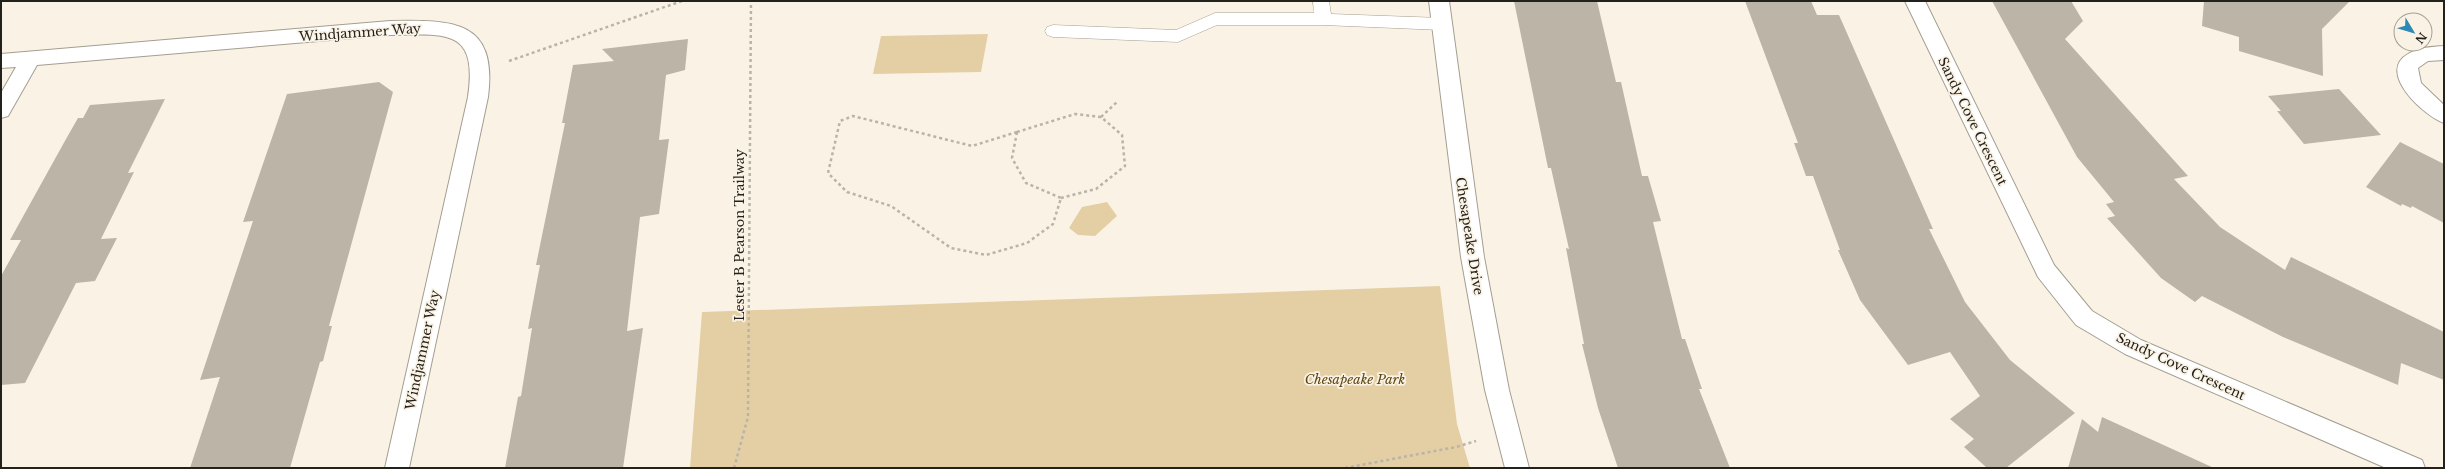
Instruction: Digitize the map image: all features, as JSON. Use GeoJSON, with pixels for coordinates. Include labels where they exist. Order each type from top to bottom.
{"type":"FeatureCollection","features":[{"type":"Feature","properties":{"kind":"street","name":"Chesapeake Drive"},"geometry":{"type":"LineString","coordinates":[[1439,1],[1465,216],[1476,284],[1505,432],[1517,468]]}},
{"type":"Feature","properties":{"kind":"street","name":"Sandy Cove Crescent"},"geometry":{"type":"LineString","coordinates":[[1915,1],[2046,271],[2084,318],[2133,347],[2413,468]]}},
{"type":"Feature","properties":{"kind":"street","name":"Windjammer Way"},"geometry":{"type":"LineString","coordinates":[[1,60],[382,29],[428,28],[461,32],[476,47],[481,70],[478,97],[397,468]]}},
{"type":"Feature","properties":{"kind":"street"},"geometry":{"type":"LineString","coordinates":[[2444,53],[2428,52],[2414,57],[2407,66],[2407,78],[2414,92],[2444,115]]}},
{"type":"Feature","properties":{"kind":"street"},"geometry":{"type":"LineString","coordinates":[[1,110],[31,58]]}},
{"type":"Feature","properties":{"kind":"lane"},"geometry":{"type":"LineString","coordinates":[[1322,1],[1323,19]]}},
{"type":"Feature","properties":{"kind":"lane"},"geometry":{"type":"LineString","coordinates":[[1053,31],[1178,36],[1215,19],[1323,19],[1442,24]]}},
{"type":"Feature","properties":{"kind":"path"},"geometry":{"type":"LineString","coordinates":[[481,70],[682,1]]}},
{"type":"Feature","properties":{"kind":"path","name":"Lester B Pearson Trailway"},"geometry":{"type":"LineString","coordinates":[[734,468],[748,416],[751,1]]}},
{"type":"Feature","properties":{"kind":"path"},"geometry":{"type":"LineString","coordinates":[[1101,117],[1117,102]]}},
{"type":"Feature","properties":{"kind":"path"},"geometry":{"type":"LineString","coordinates":[[1016,131],[1012,158],[1026,183],[1061,198],[1096,189],[1125,166],[1122,135],[1101,117],[1075,114],[1016,131],[972,146],[853,116],[840,121],[828,173],[847,192],[891,206],[951,248],[986,255],[1027,243],[1053,224],[1061,198]]}},
{"type":"Feature","properties":{"kind":"path"},"geometry":{"type":"LineString","coordinates":[[1345,468],[1456,447],[1505,432]]}},
{"type":"Feature","properties":{"kind":"green space"},"geometry":{"type":"Polygon","coordinates":[[[988,34],[981,72],[873,74],[881,36],[988,34]]]}},
{"type":"Feature","properties":{"kind":"green space"},"geometry":{"type":"Polygon","coordinates":[[[1107,202],[1117,216],[1095,236],[1078,235],[1069,228],[1082,207],[1107,202]]]}},
{"type":"Feature","properties":{"kind":"green space","name":"Chesapeake Park"},"geometry":{"type":"Polygon","coordinates":[[[1440,286],[1457,424],[1470,468],[690,468],[702,312],[1440,286]]]}},
{"type":"Feature","properties":{"kind":"building"},"geometry":{"type":"Polygon","coordinates":[[[1514,1],[1597,1],[1616,82],[1621,82],[1642,176],[1648,176],[1661,221],[1653,222],[1682,339],[1685,339],[1702,389],[1699,389],[1730,468],[1618,468],[1598,408],[1582,344],[1584,344],[1566,248],[1569,249],[1551,168],[1548,168],[1514,1]]]}},
{"type":"Feature","properties":{"kind":"building"},"geometry":{"type":"Polygon","coordinates":[[[1745,1],[1811,1],[1817,15],[1839,15],[1933,229],[1929,229],[1965,302],[2010,360],[2075,413],[2006,468],[1987,468],[1964,447],[1974,439],[1950,419],[1980,396],[1950,352],[1908,365],[1860,300],[1838,250],[1840,250],[1813,176],[1806,176],[1794,143],[1798,143],[1745,1]]]}},
{"type":"Feature","properties":{"kind":"building"},"geometry":{"type":"Polygon","coordinates":[[[1992,1],[2071,1],[2083,21],[2065,39],[2188,176],[2174,179],[2220,227],[2285,270],[2291,257],[2444,332],[2444,380],[2401,363],[2398,385],[2283,337],[2202,296],[2195,302],[2161,278],[2107,218],[2115,216],[2106,204],[2114,202],[2077,157],[1992,1]]]}},
{"type":"Feature","properties":{"kind":"building"},"geometry":{"type":"Polygon","coordinates":[[[2204,1],[2350,1],[2322,29],[2323,76],[2239,51],[2239,37],[2202,26],[2204,1]]]}},
{"type":"Feature","properties":{"kind":"building"},"geometry":{"type":"Polygon","coordinates":[[[688,39],[685,70],[666,75],[659,140],[669,139],[659,214],[640,217],[627,331],[643,328],[623,468],[505,468],[518,397],[521,396],[532,328],[528,329],[540,265],[536,265],[565,123],[562,123],[573,65],[614,61],[602,49],[688,39]]]}},
{"type":"Feature","properties":{"kind":"building"},"geometry":{"type":"Polygon","coordinates":[[[379,82],[393,92],[329,326],[332,326],[323,361],[320,362],[290,468],[190,468],[220,377],[200,380],[253,221],[243,222],[287,94],[379,82]]]}},
{"type":"Feature","properties":{"kind":"building"},"geometry":{"type":"Polygon","coordinates":[[[2339,89],[2381,135],[2304,144],[2277,111],[2281,111],[2268,96],[2339,89]]]}},
{"type":"Feature","properties":{"kind":"building"},"geometry":{"type":"Polygon","coordinates":[[[165,99],[128,173],[134,172],[101,239],[117,238],[95,281],[76,283],[25,383],[1,385],[1,276],[21,240],[10,240],[78,118],[83,118],[90,105],[165,99]]]}},
{"type":"Feature","properties":{"kind":"building"},"geometry":{"type":"Polygon","coordinates":[[[2400,142],[2444,164],[2444,223],[2412,206],[2411,208],[2402,204],[2401,206],[2366,187],[2400,142]]]}},
{"type":"Feature","properties":{"kind":"building"},"geometry":{"type":"Polygon","coordinates":[[[2102,417],[2214,468],[2068,468],[2082,419],[2098,432],[2102,417]]]}}]}
